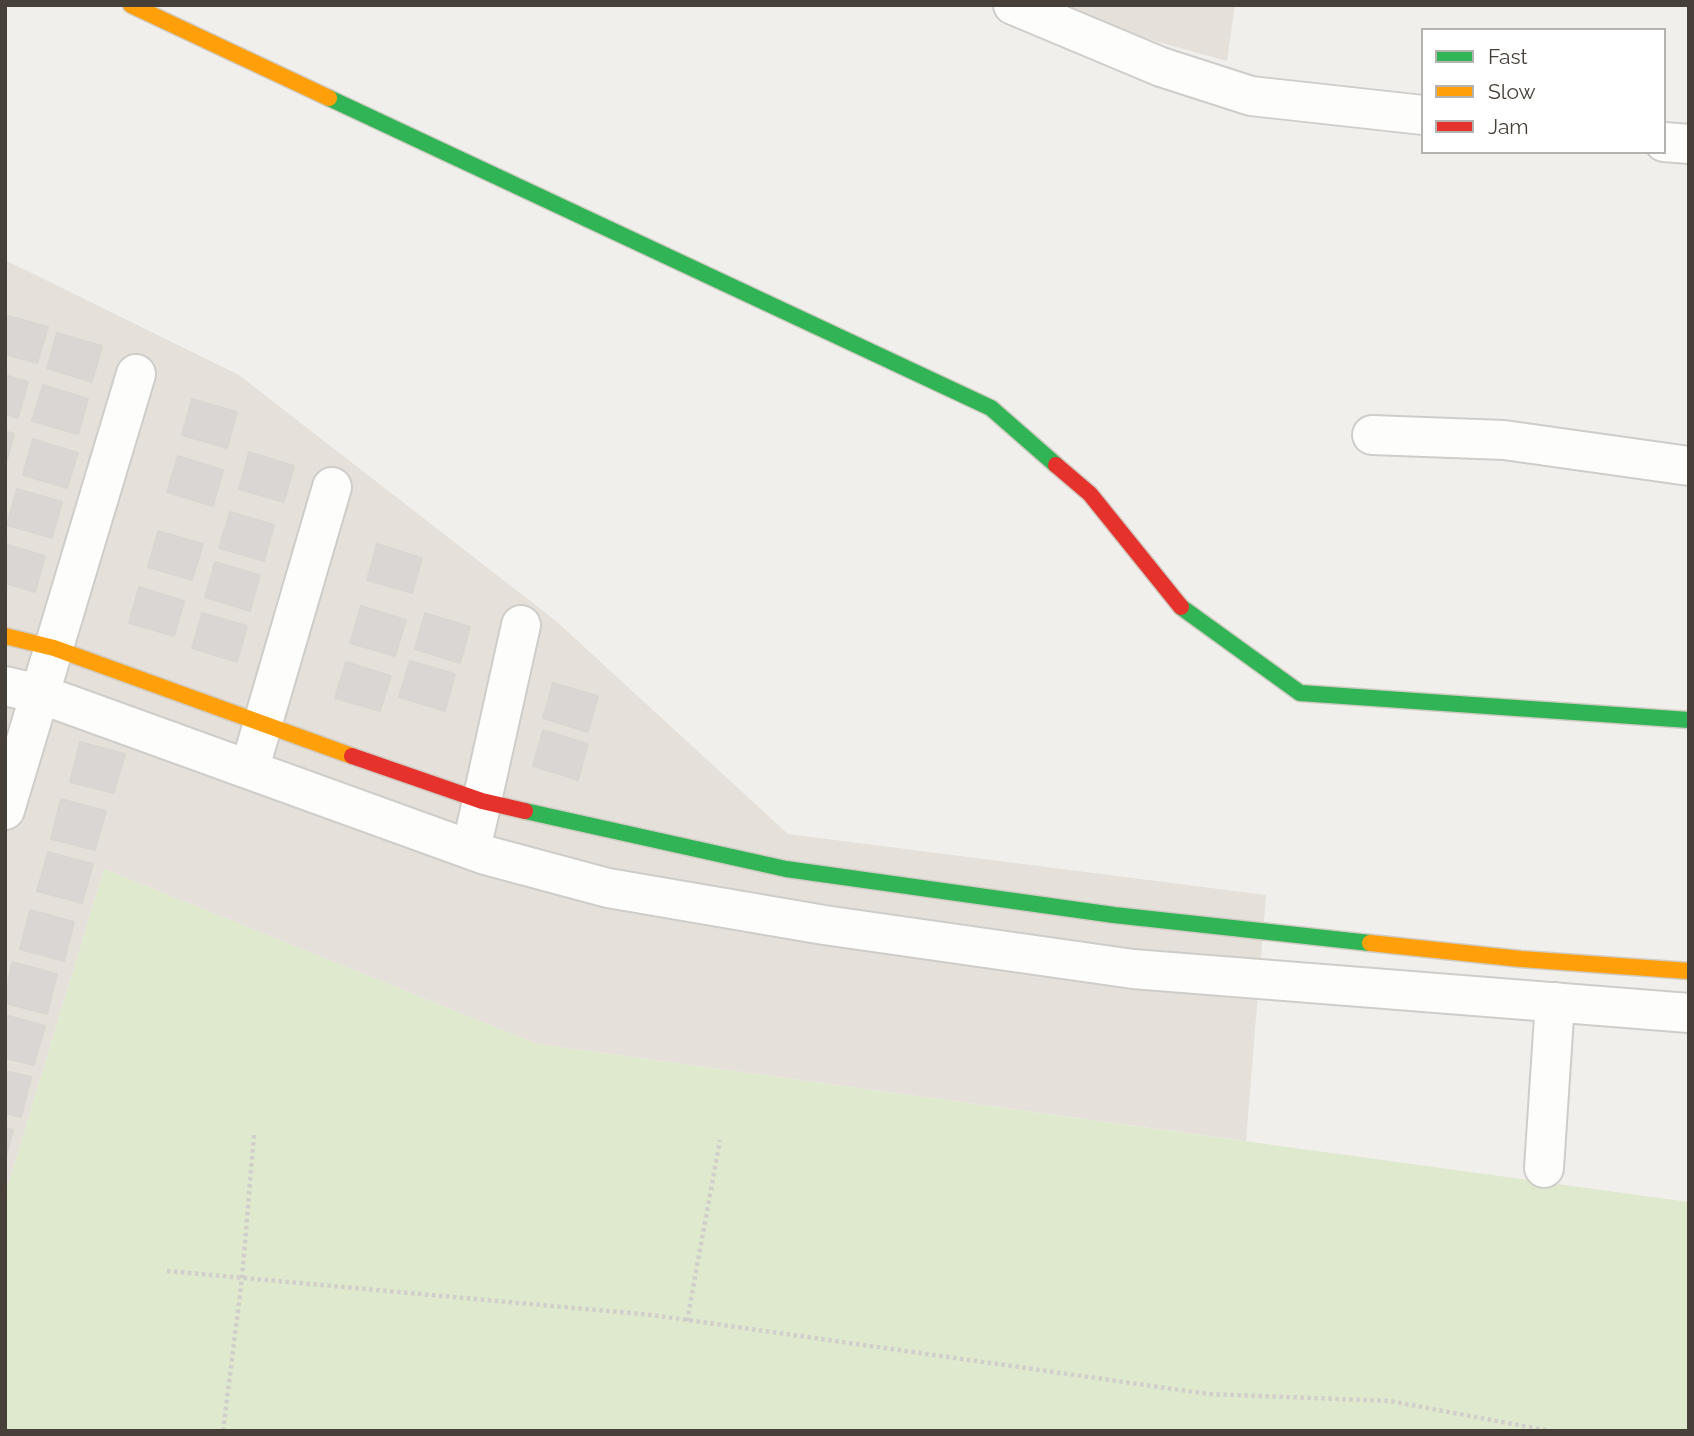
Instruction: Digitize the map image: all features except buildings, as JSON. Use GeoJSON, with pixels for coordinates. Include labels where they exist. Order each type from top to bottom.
{"type":"FeatureCollection","features":[{"type":"Feature","properties":{"kind":"street"},"geometry":{"type":"LineString","coordinates":[[131,5],[991,408],[1090,494],[1184,611],[1300,693],[1689,720]]}},
{"type":"Feature","properties":{"kind":"street"},"geometry":{"type":"LineString","coordinates":[[1013,5],[1161,67],[1251,96],[1421,115]]}},
{"type":"Feature","properties":{"kind":"street"},"geometry":{"type":"LineString","coordinates":[[1666,142],[1689,144]]}},
{"type":"Feature","properties":{"kind":"street"},"geometry":{"type":"LineString","coordinates":[[5,810],[23,690],[54,648],[136,374]]}},
{"type":"Feature","properties":{"kind":"street"},"geometry":{"type":"LineString","coordinates":[[1372,435],[1504,440],[1689,466]]}},
{"type":"Feature","properties":{"kind":"street"},"geometry":{"type":"LineString","coordinates":[[249,769],[332,487]]}},
{"type":"Feature","properties":{"kind":"street"},"geometry":{"type":"LineString","coordinates":[[471,850],[522,625]]}},
{"type":"Feature","properties":{"kind":"street"},"geometry":{"type":"LineString","coordinates":[[5,636],[54,648],[262,725],[482,801],[786,869],[1128,917],[1521,959],[1689,971]]}},
{"type":"Feature","properties":{"kind":"street"},"geometry":{"type":"LineString","coordinates":[[23,690],[471,850],[608,888],[824,925],[1133,969],[1689,1013]]}},
{"type":"Feature","properties":{"kind":"street"},"geometry":{"type":"LineString","coordinates":[[1544,1168],[1555,1002]]}},
{"type":"Feature","properties":{"kind":"path"},"geometry":{"type":"LineString","coordinates":[[223,1431],[243,1278],[254,1135]]}},
{"type":"Feature","properties":{"kind":"path"},"geometry":{"type":"LineString","coordinates":[[687,1321],[720,1140]]}},
{"type":"Feature","properties":{"kind":"path"},"geometry":{"type":"LineString","coordinates":[[167,1271],[687,1321],[1209,1394],[1390,1401],[1550,1431]]}},
{"type":"Feature","properties":{"kind":"shaded area"},"geometry":{"type":"Polygon","coordinates":[[[1046,5],[1235,5],[1227,61],[1108,28],[1046,5]]]}},
{"type":"Feature","properties":{"kind":"shaded area"},"geometry":{"type":"Polygon","coordinates":[[[5,260],[239,375],[556,621],[788,834],[1266,895],[1246,1141],[537,1044],[104,869],[5,1195],[5,260]]]}},
{"type":"Feature","properties":{"kind":"green space"},"geometry":{"type":"Polygon","coordinates":[[[104,869],[537,1044],[1689,1202],[1689,1431],[5,1431],[5,1195],[104,869]]]}},
{"type":"Feature","properties":{"kind":"traffic: fast"},"geometry":{"type":"LineString","coordinates":[[329,98],[991,408],[1056,465]]}},
{"type":"Feature","properties":{"kind":"traffic: fast"},"geometry":{"type":"LineString","coordinates":[[1181,607],[1300,693],[1689,720]]}},
{"type":"Feature","properties":{"kind":"traffic: fast"},"geometry":{"type":"LineString","coordinates":[[525,811],[786,869],[1114,915],[1370,943]]}},
{"type":"Feature","properties":{"kind":"traffic: slow"},"geometry":{"type":"LineString","coordinates":[[131,5],[329,98]]}},
{"type":"Feature","properties":{"kind":"traffic: slow"},"geometry":{"type":"LineString","coordinates":[[5,636],[54,648],[352,756]]}},
{"type":"Feature","properties":{"kind":"traffic: slow"},"geometry":{"type":"LineString","coordinates":[[1370,943],[1521,959],[1689,971]]}},
{"type":"Feature","properties":{"kind":"traffic: jam"},"geometry":{"type":"LineString","coordinates":[[1056,465],[1090,494],[1181,607]]}},
{"type":"Feature","properties":{"kind":"traffic: jam"},"geometry":{"type":"LineString","coordinates":[[352,756],[482,801],[525,811]]}}]}
